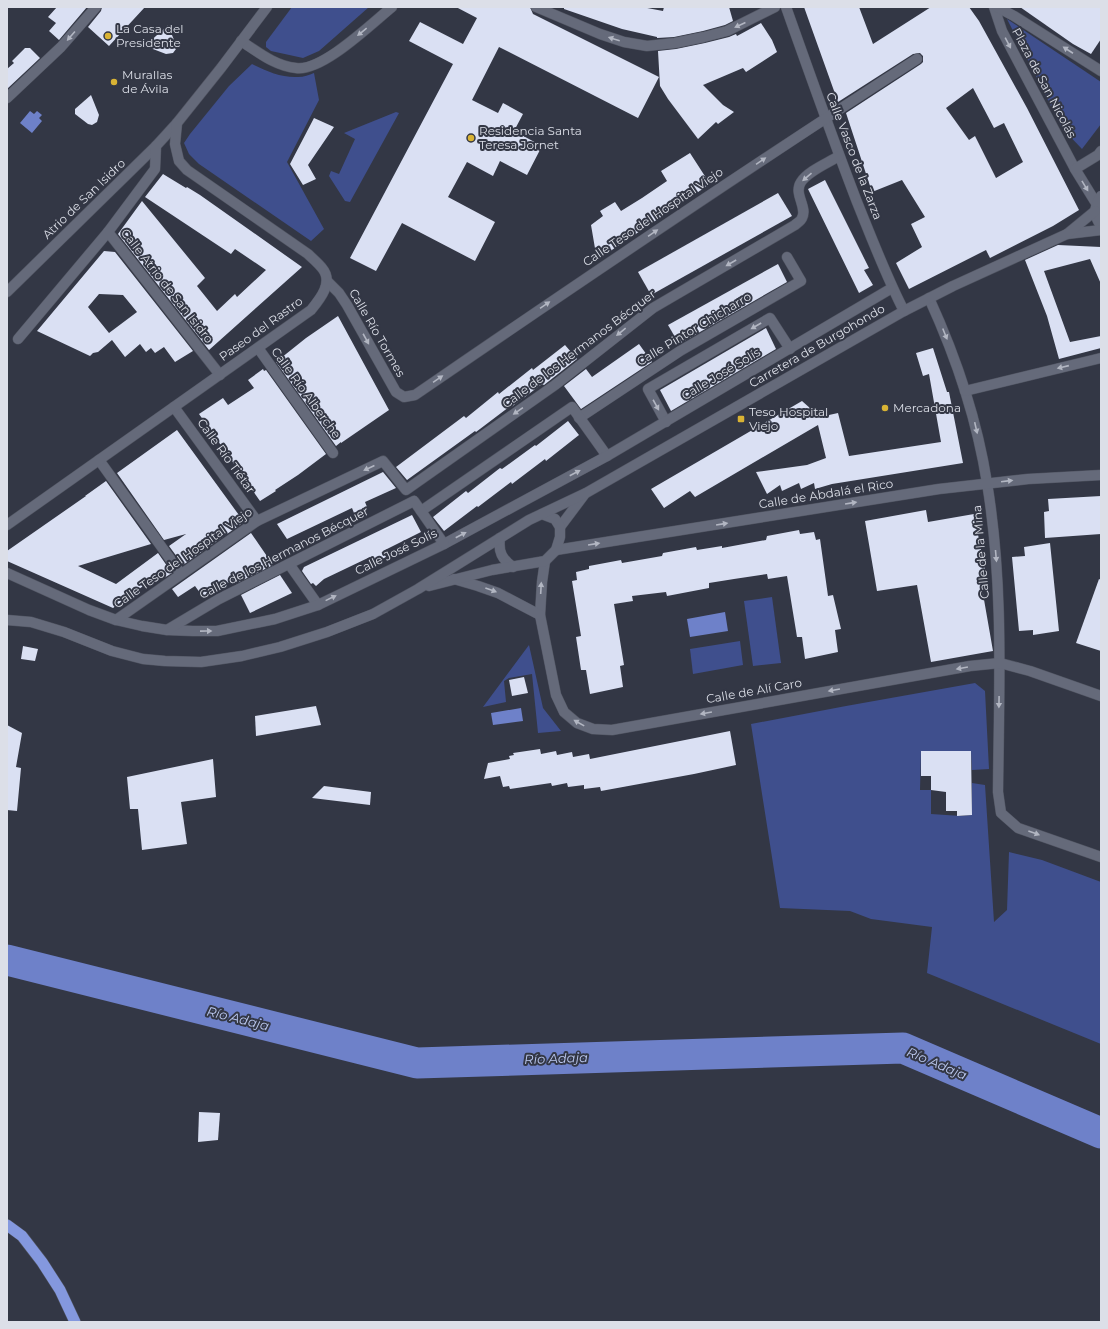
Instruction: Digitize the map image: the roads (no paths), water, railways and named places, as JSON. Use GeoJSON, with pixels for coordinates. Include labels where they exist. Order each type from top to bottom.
{"type":"FeatureCollection","features":[{"type":"Feature","properties":{"kind":"highway"},"geometry":{"type":"LineString","coordinates":[[7,1225],[22,1236],[42,1262],[60,1290],[75,1322]]}},
{"type":"Feature","properties":{"kind":"street"},"geometry":{"type":"LineString","coordinates":[[7,98],[61,47],[96,7]]}},
{"type":"Feature","properties":{"kind":"street"},"geometry":{"type":"LineString","coordinates":[[267,7],[177,123],[175,144],[179,161],[187,170],[308,254],[323,268],[327,281]]}},
{"type":"Feature","properties":{"kind":"street"},"geometry":{"type":"LineString","coordinates":[[241,41],[283,66],[297,69],[311,67],[325,60],[340,49],[392,7]]}},
{"type":"Feature","properties":{"kind":"street"},"geometry":{"type":"LineString","coordinates":[[536,7],[600,34],[624,42],[647,46],[675,44],[728,31],[775,7]]}},
{"type":"Feature","properties":{"kind":"street","name":"Calle Vasco de la Zarza"},"geometry":{"type":"LineString","coordinates":[[786,7],[839,156],[892,288],[904,311]]}},
{"type":"Feature","properties":{"kind":"street","name":"Plaza de San Nicolás"},"geometry":{"type":"LineString","coordinates":[[995,7],[1014,16],[1101,71]]}},
{"type":"Feature","properties":{"kind":"street","name":"Plaza de San Nicolás"},"geometry":{"type":"LineString","coordinates":[[995,7],[1002,31],[1075,169],[1097,203],[1097,221],[1101,226]]}},
{"type":"Feature","properties":{"kind":"street","name":"Calle Teso del Hospital Viejo"},"geometry":{"type":"LineString","coordinates":[[404,397],[415,395],[593,273],[825,118],[917,59]]}},
{"type":"Feature","properties":{"kind":"street","name":"Atrio de San Isidro"},"geometry":{"type":"LineString","coordinates":[[7,292],[156,146],[177,123]]}},
{"type":"Feature","properties":{"kind":"street","name":"Calle Atrio de San Isidro"},"geometry":{"type":"LineString","coordinates":[[18,339],[108,232],[155,169],[156,146]]}},
{"type":"Feature","properties":{"kind":"street","name":"Calle de los Hermanos Bécquer"},"geometry":{"type":"LineString","coordinates":[[406,490],[555,385],[653,308],[796,225],[802,218],[803,210],[798,193],[800,183],[806,176],[839,156]]}},
{"type":"Feature","properties":{"kind":"street"},"geometry":{"type":"LineString","coordinates":[[1075,169],[1100,156]]}},
{"type":"Feature","properties":{"kind":"street","name":"Carretera de Burgohondo"},"geometry":{"type":"LineString","coordinates":[[1067,234],[1097,203]]}},
{"type":"Feature","properties":{"kind":"street","name":"Carretera de Burgohondo"},"geometry":{"type":"LineString","coordinates":[[542,514],[586,494],[929,298],[1067,234],[1101,230]]}},
{"type":"Feature","properties":{"kind":"street","name":"Calle Atrio de San Isidro"},"geometry":{"type":"LineString","coordinates":[[108,232],[220,375]]}},
{"type":"Feature","properties":{"kind":"street","name":"Calle Pintor Chicharro"},"geometry":{"type":"LineString","coordinates":[[579,418],[680,351],[801,281],[787,257]]}},
{"type":"Feature","properties":{"kind":"street","name":"Calle Río Tormes"},"geometry":{"type":"LineString","coordinates":[[327,281],[339,293],[347,305],[396,392],[404,397]]}},
{"type":"Feature","properties":{"kind":"street","name":"Paseo del Rastro"},"geometry":{"type":"LineString","coordinates":[[7,525],[311,310],[322,295],[327,281]]}},
{"type":"Feature","properties":{"kind":"street","name":"Calle José Solís"},"geometry":{"type":"LineString","coordinates":[[7,573],[89,610],[116,620],[142,626],[168,630],[217,631],[275,619],[318,605],[444,544],[607,456],[892,288]]}},
{"type":"Feature","properties":{"kind":"street","name":"Calle de la Mina"},"geometry":{"type":"LineString","coordinates":[[929,298],[945,333],[973,416],[988,484],[996,559],[1000,663],[998,792],[1001,813],[1018,828],[1101,858]]}},
{"type":"Feature","properties":{"kind":"street","name":"Calle José Solís"},"geometry":{"type":"LineString","coordinates":[[666,422],[648,389],[770,318],[790,349]]}},
{"type":"Feature","properties":{"kind":"street","name":"Calle Río Alberche"},"geometry":{"type":"LineString","coordinates":[[258,348],[333,453]]}},
{"type":"Feature","properties":{"kind":"street"},"geometry":{"type":"LineString","coordinates":[[965,391],[1101,358]]}},
{"type":"Feature","properties":{"kind":"street","name":"Calle Río Tiétar"},"geometry":{"type":"LineString","coordinates":[[174,407],[257,521]]}},
{"type":"Feature","properties":{"kind":"street"},"geometry":{"type":"LineString","coordinates":[[444,544],[421,511],[572,407],[607,456]]}},
{"type":"Feature","properties":{"kind":"street"},"geometry":{"type":"LineString","coordinates":[[99,460],[181,574]]}},
{"type":"Feature","properties":{"kind":"street","name":"Calle Teso del Hospital Viejo"},"geometry":{"type":"LineString","coordinates":[[116,620],[257,521],[384,461],[406,490]]}},
{"type":"Feature","properties":{"kind":"street","name":"Calle de Abdalá el Rico"},"geometry":{"type":"LineString","coordinates":[[556,550],[931,490],[1028,479],[1101,475]]}},
{"type":"Feature","properties":{"kind":"street","name":"Carretera de Burgohondo"},"geometry":{"type":"LineString","coordinates":[[560,527],[586,494]]}},
{"type":"Feature","properties":{"kind":"street","name":"Calle de los Hermanos Bécquer"},"geometry":{"type":"LineString","coordinates":[[168,630],[219,599],[414,501],[421,511]]}},
{"type":"Feature","properties":{"kind":"street"},"geometry":{"type":"LineString","coordinates":[[7,620],[30,622],[64,632],[112,652],[143,659],[201,662],[242,656],[280,647],[326,632],[373,614],[418,589],[500,538],[542,514],[555,519],[560,527],[560,537],[556,550],[545,561],[492,570],[418,589]]}},
{"type":"Feature","properties":{"kind":"street"},"geometry":{"type":"LineString","coordinates":[[500,538],[499,548],[501,554],[506,562],[513,567]]}},
{"type":"Feature","properties":{"kind":"street","name":"Calle de Alí Caro"},"geometry":{"type":"LineString","coordinates":[[545,561],[540,615],[556,695],[564,712],[577,723],[593,730],[612,730],[970,666],[1000,663],[1030,671],[1101,696]]}},
{"type":"Feature","properties":{"kind":"street"},"geometry":{"type":"LineString","coordinates":[[289,564],[318,605]]}},
{"type":"Feature","properties":{"kind":"street"},"geometry":{"type":"LineString","coordinates":[[454,579],[498,593],[540,615]]}},
{"type":"Feature","properties":{"kind":"waterway","name":"Río Adaja"},"geometry":{"type":"LineString","coordinates":[[7,960],[417,1063],[903,1048],[1101,1133]]}},
{"type":"Feature","properties":{"kind":"place","name":"La Casa del Presidente"},"geometry":{"type":"Point","coordinates":[108,36]}},
{"type":"Feature","properties":{"kind":"place","name":"Murallas de Ávila"},"geometry":{"type":"Point","coordinates":[114,82]}},
{"type":"Feature","properties":{"kind":"place","name":"Residencia Santa Teresa Jornet"},"geometry":{"type":"Point","coordinates":[471,138]}},
{"type":"Feature","properties":{"kind":"place","name":"Mercadona"},"geometry":{"type":"Point","coordinates":[885,408]}},
{"type":"Feature","properties":{"kind":"place","name":"Teso Hospital Viejo"},"geometry":{"type":"Point","coordinates":[741,419]}}]}
